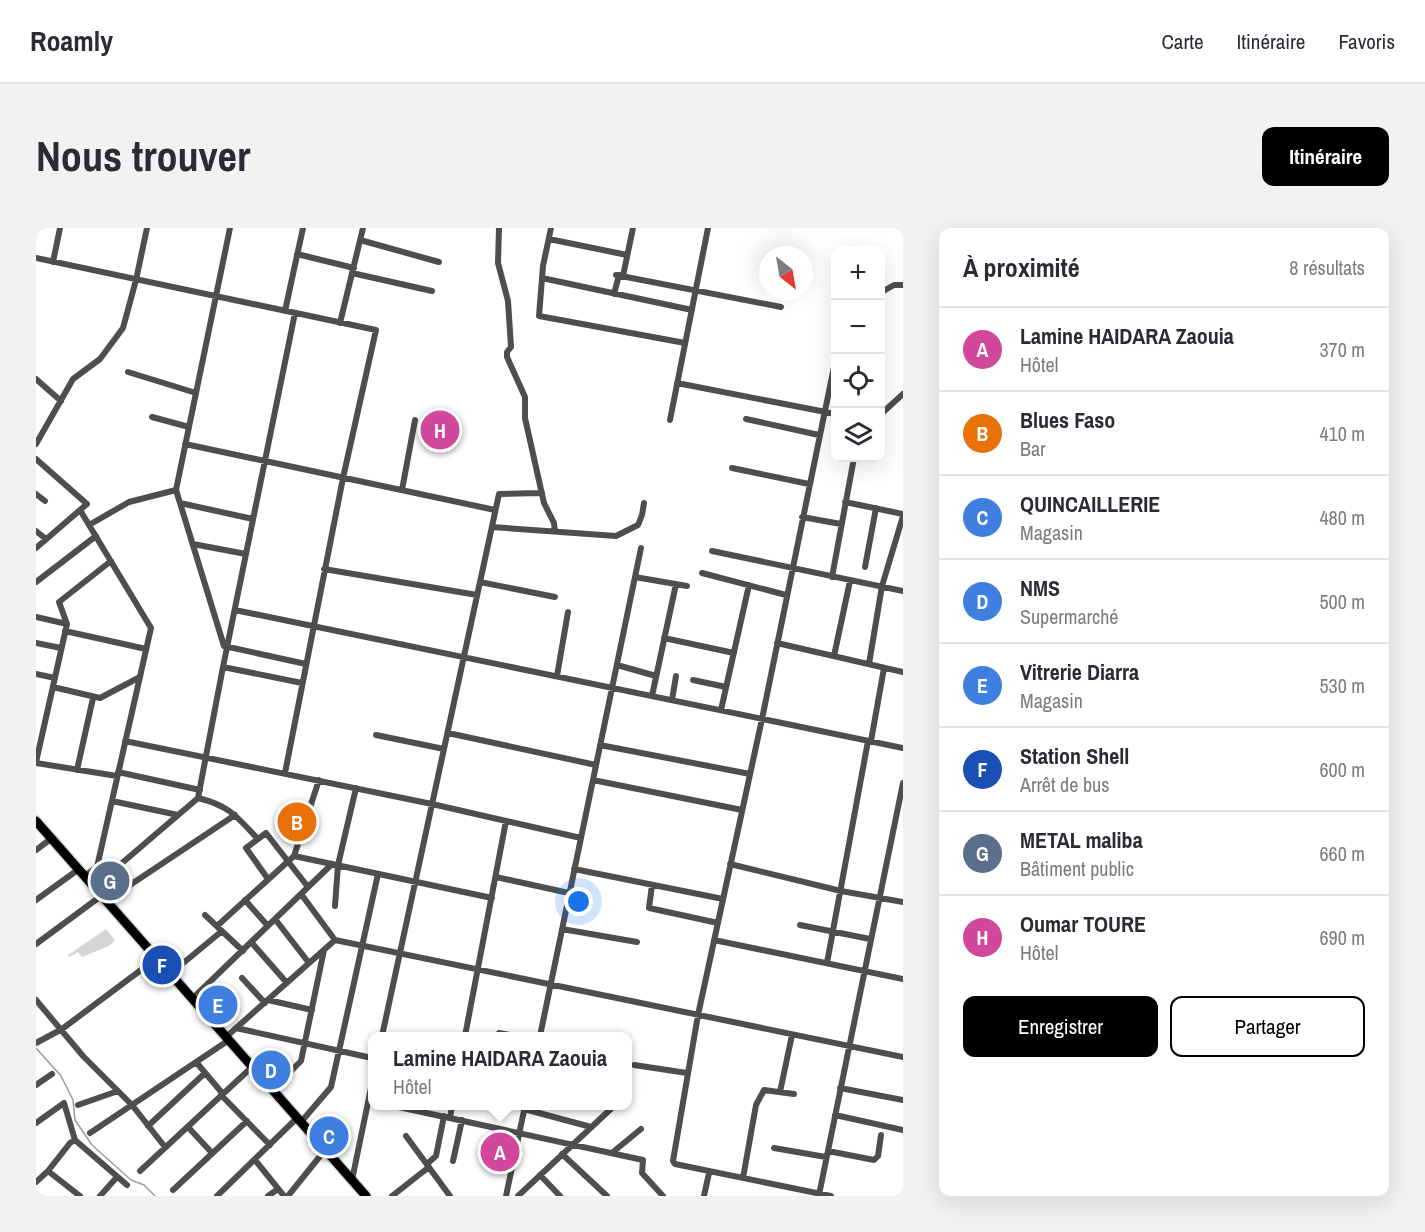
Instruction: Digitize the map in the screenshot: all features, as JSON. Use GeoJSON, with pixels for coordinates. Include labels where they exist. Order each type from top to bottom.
{"type":"FeatureCollection","features":[{"type":"Feature","properties":{"kind":"main road"},"geometry":{"type":"LineString","coordinates":[[36,821],[363,1195]]}},
{"type":"Feature","properties":{"kind":"street"},"geometry":{"type":"LineString","coordinates":[[53,262],[60,228]]}},
{"type":"Feature","properties":{"kind":"street"},"geometry":{"type":"LineString","coordinates":[[36,444],[73,379],[100,359],[123,328],[147,228]]}},
{"type":"Feature","properties":{"kind":"street"},"geometry":{"type":"LineString","coordinates":[[230,228],[176,490],[224,646],[306,664]]}},
{"type":"Feature","properties":{"kind":"street"},"geometry":{"type":"LineString","coordinates":[[285,311],[303,228]]}},
{"type":"Feature","properties":{"kind":"street"},"geometry":{"type":"LineString","coordinates":[[340,323],[363,228]]}},
{"type":"Feature","properties":{"kind":"street"},"geometry":{"type":"LineString","coordinates":[[500,228],[498,263],[508,301],[511,346],[507,357],[525,397],[525,418],[542,493],[554,523],[555,532]]}},
{"type":"Feature","properties":{"kind":"street"},"geometry":{"type":"LineString","coordinates":[[551,228],[542,278],[539,316],[685,343]]}},
{"type":"Feature","properties":{"kind":"street"},"geometry":{"type":"LineString","coordinates":[[614,294],[633,228]]}},
{"type":"Feature","properties":{"kind":"street"},"geometry":{"type":"LineString","coordinates":[[670,420],[708,228]]}},
{"type":"Feature","properties":{"kind":"street"},"geometry":{"type":"LineString","coordinates":[[549,238],[627,255]]}},
{"type":"Feature","properties":{"kind":"street"},"geometry":{"type":"LineString","coordinates":[[360,240],[439,262]]}},
{"type":"Feature","properties":{"kind":"street"},"geometry":{"type":"LineString","coordinates":[[297,254],[432,291]]}},
{"type":"Feature","properties":{"kind":"street"},"geometry":{"type":"LineString","coordinates":[[36,258],[376,330],[324,569],[285,773]]}},
{"type":"Feature","properties":{"kind":"street"},"geometry":{"type":"LineString","coordinates":[[619,275],[781,307]]}},
{"type":"Feature","properties":{"kind":"street"},"geometry":{"type":"LineString","coordinates":[[542,278],[692,310]]}},
{"type":"Feature","properties":{"kind":"street"},"geometry":{"type":"LineString","coordinates":[[885,290],[894,285],[903,285]]}},
{"type":"Feature","properties":{"kind":"street"},"geometry":{"type":"LineString","coordinates":[[94,887],[198,798],[295,313]]}},
{"type":"Feature","properties":{"kind":"street"},"geometry":{"type":"LineString","coordinates":[[128,372],[196,393]]}},
{"type":"Feature","properties":{"kind":"street"},"geometry":{"type":"LineString","coordinates":[[36,379],[61,401]]}},
{"type":"Feature","properties":{"kind":"street"},"geometry":{"type":"LineString","coordinates":[[831,379],[762,719],[698,1015],[673,1161],[675,1164],[709,1173],[831,1196]]}},
{"type":"Feature","properties":{"kind":"street"},"geometry":{"type":"LineString","coordinates":[[677,383],[831,414]]}},
{"type":"Feature","properties":{"kind":"street"},"geometry":{"type":"LineString","coordinates":[[885,410],[903,394]]}},
{"type":"Feature","properties":{"kind":"street"},"geometry":{"type":"LineString","coordinates":[[152,417],[189,427]]}},
{"type":"Feature","properties":{"kind":"street"},"geometry":{"type":"LineString","coordinates":[[746,419],[819,435]]}},
{"type":"Feature","properties":{"kind":"street"},"geometry":{"type":"LineString","coordinates":[[402,490],[415,420]]}},
{"type":"Feature","properties":{"kind":"street"},"geometry":{"type":"LineString","coordinates":[[185,444],[495,510]]}},
{"type":"Feature","properties":{"kind":"street"},"geometry":{"type":"LineString","coordinates":[[36,459],[87,504],[36,548]]}},
{"type":"Feature","properties":{"kind":"street"},"geometry":{"type":"LineString","coordinates":[[832,577],[853,462]]}},
{"type":"Feature","properties":{"kind":"street"},"geometry":{"type":"LineString","coordinates":[[732,468],[809,484]]}},
{"type":"Feature","properties":{"kind":"street"},"geometry":{"type":"LineString","coordinates":[[89,525],[129,502],[176,490]]}},
{"type":"Feature","properties":{"kind":"street"},"geometry":{"type":"LineString","coordinates":[[383,1032],[499,494],[542,493]]}},
{"type":"Feature","properties":{"kind":"street"},"geometry":{"type":"LineString","coordinates":[[36,494],[45,501]]}},
{"type":"Feature","properties":{"kind":"street"},"geometry":{"type":"LineString","coordinates":[[845,502],[903,515],[882,586],[869,664]]}},
{"type":"Feature","properties":{"kind":"street"},"geometry":{"type":"LineString","coordinates":[[180,503],[253,519]]}},
{"type":"Feature","properties":{"kind":"street"},"geometry":{"type":"LineString","coordinates":[[492,527],[616,536],[638,525],[644,503]]}},
{"type":"Feature","properties":{"kind":"street"},"geometry":{"type":"LineString","coordinates":[[865,567],[876,508]]}},
{"type":"Feature","properties":{"kind":"street"},"geometry":{"type":"LineString","coordinates":[[36,900],[82,873],[97,867],[151,628],[80,510]]}},
{"type":"Feature","properties":{"kind":"street"},"geometry":{"type":"LineString","coordinates":[[802,517],[841,524]]}},
{"type":"Feature","properties":{"kind":"street"},"geometry":{"type":"LineString","coordinates":[[36,531],[46,539]]}},
{"type":"Feature","properties":{"kind":"street"},"geometry":{"type":"LineString","coordinates":[[36,582],[96,536]]}},
{"type":"Feature","properties":{"kind":"street"},"geometry":{"type":"LineString","coordinates":[[193,544],[246,554]]}},
{"type":"Feature","properties":{"kind":"street"},"geometry":{"type":"LineString","coordinates":[[541,1032],[641,548]]}},
{"type":"Feature","properties":{"kind":"street"},"geometry":{"type":"LineString","coordinates":[[712,551],[903,591]]}},
{"type":"Feature","properties":{"kind":"street"},"geometry":{"type":"LineString","coordinates":[[111,561],[59,602],[66,627],[36,763],[118,774],[200,790]]}},
{"type":"Feature","properties":{"kind":"street"},"geometry":{"type":"LineString","coordinates":[[324,569],[477,595]]}},
{"type":"Feature","properties":{"kind":"street"},"geometry":{"type":"LineString","coordinates":[[702,573],[786,595]]}},
{"type":"Feature","properties":{"kind":"street"},"geometry":{"type":"LineString","coordinates":[[635,577],[687,586]]}},
{"type":"Feature","properties":{"kind":"street"},"geometry":{"type":"LineString","coordinates":[[834,656],[850,581]]}},
{"type":"Feature","properties":{"kind":"street"},"geometry":{"type":"LineString","coordinates":[[480,582],[555,597]]}},
{"type":"Feature","properties":{"kind":"street"},"geometry":{"type":"LineString","coordinates":[[652,696],[676,584]]}},
{"type":"Feature","properties":{"kind":"street"},"geometry":{"type":"LineString","coordinates":[[721,710],[749,585]]}},
{"type":"Feature","properties":{"kind":"street"},"geometry":{"type":"LineString","coordinates":[[235,610],[903,748]]}},
{"type":"Feature","properties":{"kind":"street"},"geometry":{"type":"LineString","coordinates":[[557,676],[568,612]]}},
{"type":"Feature","properties":{"kind":"street"},"geometry":{"type":"LineString","coordinates":[[36,617],[146,649]]}},
{"type":"Feature","properties":{"kind":"street"},"geometry":{"type":"LineString","coordinates":[[664,639],[734,653]]}},
{"type":"Feature","properties":{"kind":"street"},"geometry":{"type":"LineString","coordinates":[[36,643],[61,648]]}},
{"type":"Feature","properties":{"kind":"street"},"geometry":{"type":"LineString","coordinates":[[777,643],[903,672]]}},
{"type":"Feature","properties":{"kind":"street"},"geometry":{"type":"LineString","coordinates":[[616,665],[656,676]]}},
{"type":"Feature","properties":{"kind":"street"},"geometry":{"type":"LineString","coordinates":[[223,667],[302,683]]}},
{"type":"Feature","properties":{"kind":"street"},"geometry":{"type":"LineString","coordinates":[[826,963],[884,668]]}},
{"type":"Feature","properties":{"kind":"street"},"geometry":{"type":"LineString","coordinates":[[36,674],[55,678]]}},
{"type":"Feature","properties":{"kind":"street"},"geometry":{"type":"LineString","coordinates":[[672,700],[676,676]]}},
{"type":"Feature","properties":{"kind":"street"},"geometry":{"type":"LineString","coordinates":[[53,687],[93,698],[106,696],[140,677]]}},
{"type":"Feature","properties":{"kind":"street"},"geometry":{"type":"LineString","coordinates":[[693,680],[726,687]]}},
{"type":"Feature","properties":{"kind":"street"},"geometry":{"type":"LineString","coordinates":[[77,770],[93,698]]}},
{"type":"Feature","properties":{"kind":"street"},"geometry":{"type":"LineString","coordinates":[[447,733],[596,765]]}},
{"type":"Feature","properties":{"kind":"street"},"geometry":{"type":"LineString","coordinates":[[376,735],[444,749]]}},
{"type":"Feature","properties":{"kind":"street"},"geometry":{"type":"LineString","coordinates":[[125,741],[432,804],[581,838]]}},
{"type":"Feature","properties":{"kind":"street"},"geometry":{"type":"LineString","coordinates":[[600,745],[750,774]]}},
{"type":"Feature","properties":{"kind":"street"},"geometry":{"type":"LineString","coordinates":[[217,926],[291,859],[319,780]]}},
{"type":"Feature","properties":{"kind":"street"},"geometry":{"type":"LineString","coordinates":[[593,780],[742,810]]}},
{"type":"Feature","properties":{"kind":"street"},"geometry":{"type":"LineString","coordinates":[[819,1195],[903,783]]}},
{"type":"Feature","properties":{"kind":"street"},"geometry":{"type":"LineString","coordinates":[[335,906],[335,864],[356,788]]}},
{"type":"Feature","properties":{"kind":"street"},"geometry":{"type":"LineString","coordinates":[[198,798],[219,803],[235,815],[258,839]]}},
{"type":"Feature","properties":{"kind":"street"},"geometry":{"type":"LineString","coordinates":[[112,801],[178,815]]}},
{"type":"Feature","properties":{"kind":"street"},"geometry":{"type":"LineString","coordinates":[[36,944],[235,815]]}},
{"type":"Feature","properties":{"kind":"street"},"geometry":{"type":"LineString","coordinates":[[466,1032],[506,821]]}},
{"type":"Feature","properties":{"kind":"street"},"geometry":{"type":"LineString","coordinates":[[268,879],[246,848],[266,833],[291,859],[308,887]]}},
{"type":"Feature","properties":{"kind":"street"},"geometry":{"type":"LineString","coordinates":[[36,850],[52,838]]}},
{"type":"Feature","properties":{"kind":"street"},"geometry":{"type":"LineString","coordinates":[[291,859],[335,864],[492,898]]}},
{"type":"Feature","properties":{"kind":"street"},"geometry":{"type":"LineString","coordinates":[[192,999],[308,887],[335,864]]}},
{"type":"Feature","properties":{"kind":"street"},"geometry":{"type":"LineString","coordinates":[[730,864],[841,891],[903,902]]}},
{"type":"Feature","properties":{"kind":"street"},"geometry":{"type":"LineString","coordinates":[[574,869],[723,899]]}},
{"type":"Feature","properties":{"kind":"street"},"geometry":{"type":"LineString","coordinates":[[217,1196],[299,1120],[330,1087],[378,873]]}},
{"type":"Feature","properties":{"kind":"street"},"geometry":{"type":"LineString","coordinates":[[496,877],[569,892]]}},
{"type":"Feature","properties":{"kind":"street"},"geometry":{"type":"LineString","coordinates":[[652,885],[648,908],[718,923]]}},
{"type":"Feature","properties":{"kind":"street"},"geometry":{"type":"LineString","coordinates":[[301,894],[335,940],[903,1057]]}},
{"type":"Feature","properties":{"kind":"street"},"geometry":{"type":"LineString","coordinates":[[245,900],[268,926]]}},
{"type":"Feature","properties":{"kind":"street"},"geometry":{"type":"LineString","coordinates":[[205,915],[243,951]]}},
{"type":"Feature","properties":{"kind":"street"},"geometry":{"type":"LineString","coordinates":[[275,919],[309,963]]}},
{"type":"Feature","properties":{"kind":"street"},"geometry":{"type":"LineString","coordinates":[[800,925],[870,939]]}},
{"type":"Feature","properties":{"kind":"street"},"geometry":{"type":"LineString","coordinates":[[562,929],[637,942]]}},
{"type":"Feature","properties":{"kind":"street"},"geometry":{"type":"LineString","coordinates":[[170,974],[222,931]]}},
{"type":"Feature","properties":{"kind":"street"},"geometry":{"type":"LineString","coordinates":[[90,1133],[227,1039],[236,1028],[335,940]]}},
{"type":"Feature","properties":{"kind":"street"},"geometry":{"type":"LineString","coordinates":[[714,940],[903,979]]}},
{"type":"Feature","properties":{"kind":"street"},"geometry":{"type":"LineString","coordinates":[[251,942],[287,983]]}},
{"type":"Feature","properties":{"kind":"street"},"geometry":{"type":"LineString","coordinates":[[272,1089],[302,1060],[324,950]]}},
{"type":"Feature","properties":{"kind":"street"},"geometry":{"type":"LineString","coordinates":[[36,1043],[62,1029],[157,958]]}},
{"type":"Feature","properties":{"kind":"street"},"geometry":{"type":"LineString","coordinates":[[242,978],[266,1001],[312,1010]]}},
{"type":"Feature","properties":{"kind":"street"},"geometry":{"type":"LineString","coordinates":[[36,1000],[83,1056],[132,1105],[165,1147]]}},
{"type":"Feature","properties":{"kind":"street"},"geometry":{"type":"LineString","coordinates":[[236,1028],[368,1057]]}},
{"type":"Feature","properties":{"kind":"street"},"geometry":{"type":"LineString","coordinates":[[780,1092],[792,1035]]}},
{"type":"Feature","properties":{"kind":"street"},"geometry":{"type":"LineString","coordinates":[[196,1062],[222,1094],[270,1145]]}},
{"type":"Feature","properties":{"kind":"street"},"geometry":{"type":"LineString","coordinates":[[634,1065],[687,1073]]}},
{"type":"Feature","properties":{"kind":"street"},"geometry":{"type":"LineString","coordinates":[[140,1171],[252,1067]]}},
{"type":"Feature","properties":{"kind":"street"},"geometry":{"type":"LineString","coordinates":[[148,1126],[205,1073]]}},
{"type":"Feature","properties":{"kind":"street"},"geometry":{"type":"LineString","coordinates":[[36,1085],[52,1074]]}},
{"type":"Feature","properties":{"kind":"street"},"geometry":{"type":"LineString","coordinates":[[840,1088],[903,1100]]}},
{"type":"Feature","properties":{"kind":"street"},"geometry":{"type":"LineString","coordinates":[[743,1178],[760,1094],[764,1090],[794,1094]]}},
{"type":"Feature","properties":{"kind":"street"},"geometry":{"type":"LineString","coordinates":[[78,1105],[118,1091]]}},
{"type":"Feature","properties":{"kind":"street"},"geometry":{"type":"LineString","coordinates":[[36,1123],[64,1103],[75,1140],[127,1185]]}},
{"type":"Feature","properties":{"kind":"street"},"geometry":{"type":"LineString","coordinates":[[352,1180],[369,1110]]}},
{"type":"Feature","properties":{"kind":"street"},"geometry":{"type":"LineString","coordinates":[[413,1110],[643,1160],[642,1173],[663,1196]]}},
{"type":"Feature","properties":{"kind":"street"},"geometry":{"type":"LineString","coordinates":[[392,1196],[428,1166],[436,1156],[450,1110]]}},
{"type":"Feature","properties":{"kind":"street"},"geometry":{"type":"LineString","coordinates":[[506,1196],[524,1110]]}},
{"type":"Feature","properties":{"kind":"street"},"geometry":{"type":"LineString","coordinates":[[535,1110],[591,1127]]}},
{"type":"Feature","properties":{"kind":"street"},"geometry":{"type":"LineString","coordinates":[[604,1115],[605,1110]]}},
{"type":"Feature","properties":{"kind":"street"},"geometry":{"type":"LineString","coordinates":[[518,1196],[610,1110]]}},
{"type":"Feature","properties":{"kind":"street"},"geometry":{"type":"LineString","coordinates":[[835,1115],[903,1130]]}},
{"type":"Feature","properties":{"kind":"street"},"geometry":{"type":"LineString","coordinates":[[453,1161],[462,1120]]}},
{"type":"Feature","properties":{"kind":"street"},"geometry":{"type":"LineString","coordinates":[[172,1190],[247,1121]]}},
{"type":"Feature","properties":{"kind":"street"},"geometry":{"type":"LineString","coordinates":[[188,1126],[212,1153]]}},
{"type":"Feature","properties":{"kind":"street"},"geometry":{"type":"LineString","coordinates":[[613,1152],[640,1129]]}},
{"type":"Feature","properties":{"kind":"street"},"geometry":{"type":"LineString","coordinates":[[774,1148],[874,1160],[878,1156],[881,1135]]}},
{"type":"Feature","properties":{"kind":"street"},"geometry":{"type":"LineString","coordinates":[[406,1136],[450,1196]]}},
{"type":"Feature","properties":{"kind":"street"},"geometry":{"type":"LineString","coordinates":[[37,1179],[48,1171],[70,1143],[75,1140]]}},
{"type":"Feature","properties":{"kind":"street"},"geometry":{"type":"LineString","coordinates":[[255,1160],[286,1196],[325,1150]]}},
{"type":"Feature","properties":{"kind":"street"},"geometry":{"type":"LineString","coordinates":[[562,1154],[607,1196]]}},
{"type":"Feature","properties":{"kind":"street"},"geometry":{"type":"LineString","coordinates":[[48,1171],[80,1196]]}},
{"type":"Feature","properties":{"kind":"street"},"geometry":{"type":"LineString","coordinates":[[704,1196],[709,1173]]}},
{"type":"Feature","properties":{"kind":"street"},"geometry":{"type":"LineString","coordinates":[[540,1175],[560,1196]]}},
{"type":"Feature","properties":{"kind":"street"},"geometry":{"type":"LineString","coordinates":[[100,1196],[117,1177]]}},
{"type":"Feature","properties":{"kind":"street"},"geometry":{"type":"LineString","coordinates":[[268,1196],[278,1189]]}},
{"type":"Feature","properties":{"kind":"shaded area"},"geometry":{"type":"Polygon","coordinates":[[[106,929],[115,940],[109,946],[82,957],[78,952],[69,957],[68,955],[106,929]]]}},
{"type":"Feature","properties":{"kind":"waterway"},"geometry":{"type":"LineString","coordinates":[[36,1048],[61,1076],[73,1100],[75,1120],[92,1145],[131,1180],[144,1185],[155,1196]]}},
{"type":"Feature","properties":{"kind":"place","name":"Oumar TOURE"},"geometry":{"type":"Point","coordinates":[440,430]}},
{"type":"Feature","properties":{"kind":"place","name":"Blues Faso"},"geometry":{"type":"Point","coordinates":[297,822]}},
{"type":"Feature","properties":{"kind":"place","name":"METAL maliba"},"geometry":{"type":"Point","coordinates":[110,881]}},
{"type":"Feature","properties":{"kind":"place","name":"Station Shell"},"geometry":{"type":"Point","coordinates":[162,965]}},
{"type":"Feature","properties":{"kind":"place","name":"Vitrerie Diarra"},"geometry":{"type":"Point","coordinates":[218,1005]}},
{"type":"Feature","properties":{"kind":"place","name":"NMS"},"geometry":{"type":"Point","coordinates":[271,1070]}},
{"type":"Feature","properties":{"kind":"place","name":"QUINCAILLERIE"},"geometry":{"type":"Point","coordinates":[329,1136]}},
{"type":"Feature","properties":{"kind":"place","name":"Lamine HAIDARA Zaouia"},"geometry":{"type":"Point","coordinates":[500,1152]}}]}
